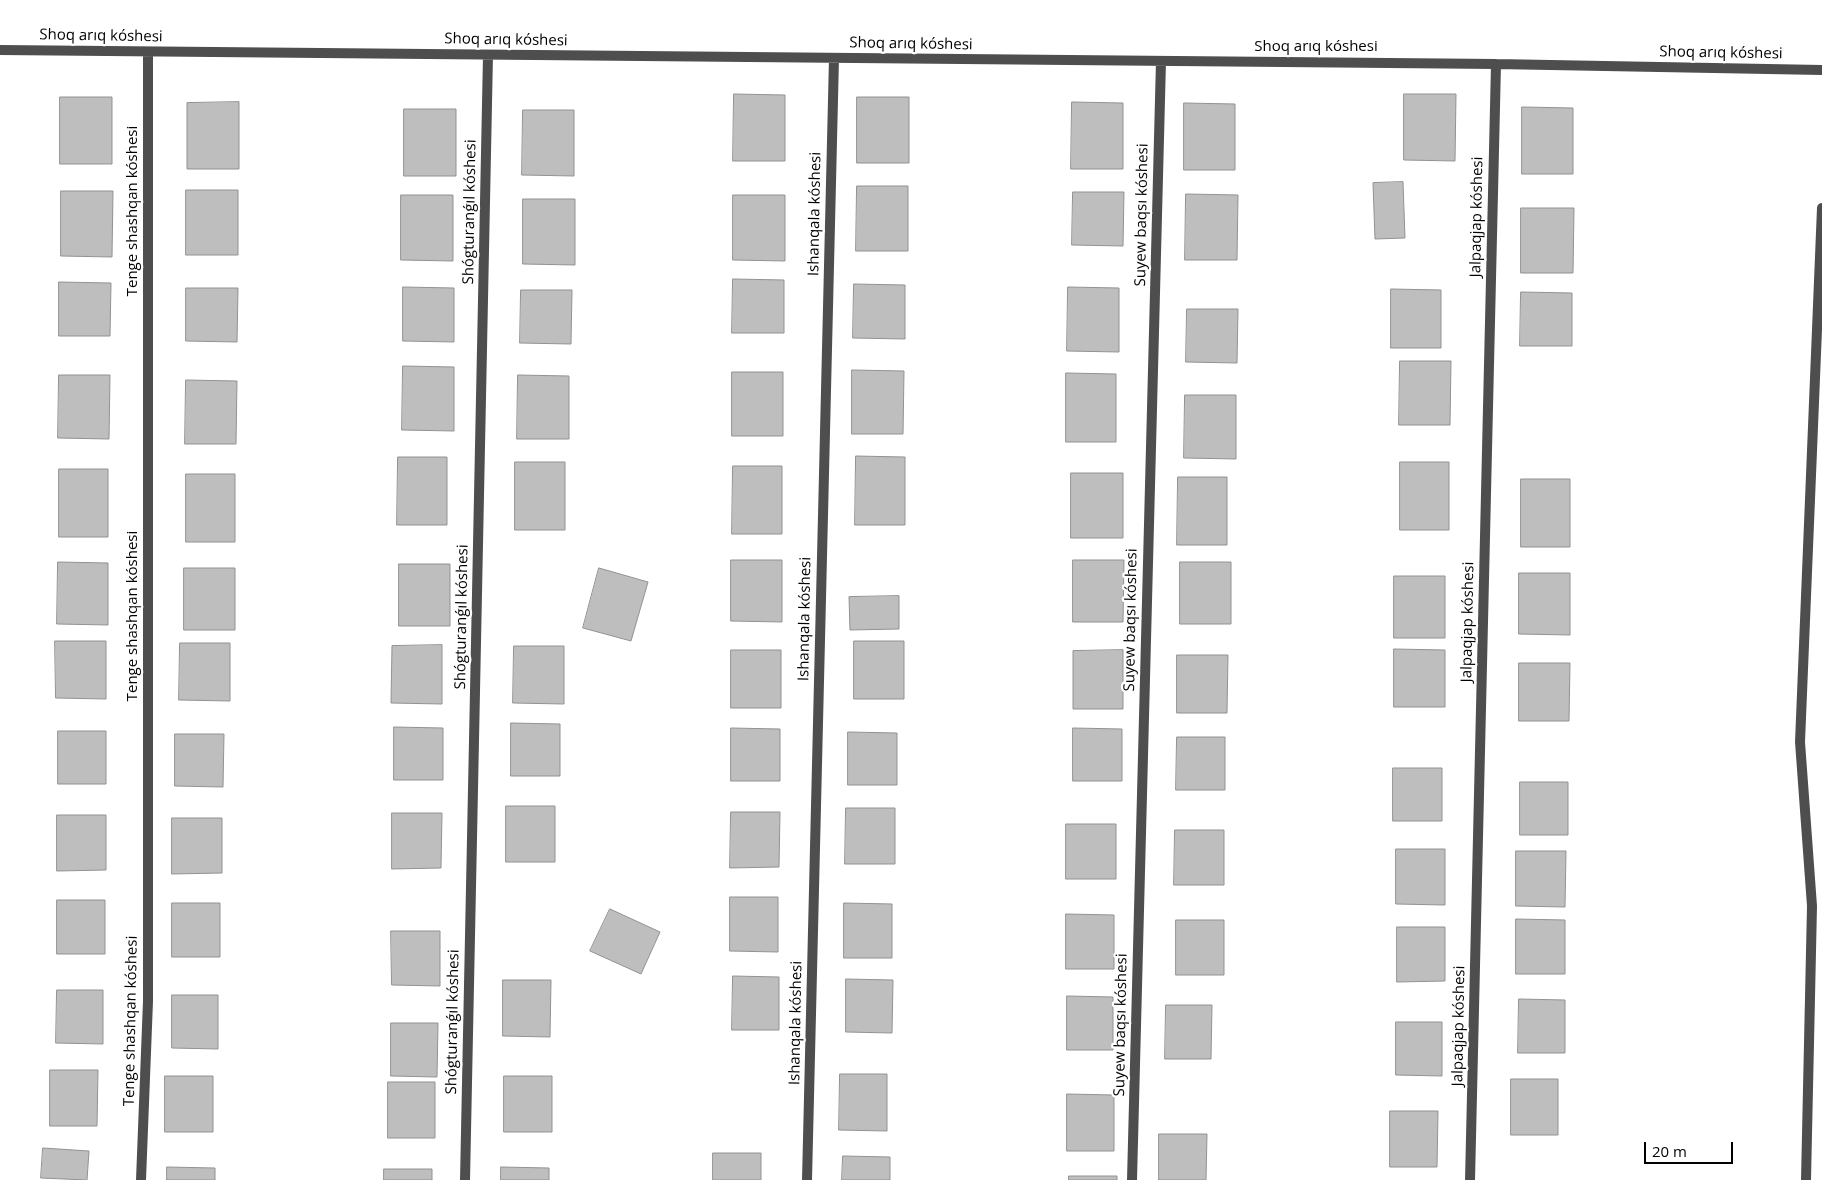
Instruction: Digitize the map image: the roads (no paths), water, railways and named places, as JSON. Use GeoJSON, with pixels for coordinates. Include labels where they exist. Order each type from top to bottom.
{"type":"FeatureCollection","features":[{"type":"Feature","properties":{"kind":"street","name":"Shoq arıq kóshesi"},"geometry":{"type":"LineString","coordinates":[[0,50],[1496,64],[1822,70]]}},
{"type":"Feature","properties":{"kind":"street","name":"Tenge shashqan kóshesi"},"geometry":{"type":"LineString","coordinates":[[141,1180],[148,1001],[148,52]]}},
{"type":"Feature","properties":{"kind":"street","name":"Shógturanǵıl kóshesi"},"geometry":{"type":"LineString","coordinates":[[465,1180],[488,55]]}},
{"type":"Feature","properties":{"kind":"street","name":"Ishanqala kóshesi"},"geometry":{"type":"LineString","coordinates":[[807,1180],[834,58]]}},
{"type":"Feature","properties":{"kind":"street","name":"Suyew baqsı kóshesi"},"geometry":{"type":"LineString","coordinates":[[1132,1180],[1161,61]]}},
{"type":"Feature","properties":{"kind":"street","name":"Jalpaqjap kóshesi"},"geometry":{"type":"LineString","coordinates":[[1470,1180],[1496,64]]}},
{"type":"Feature","properties":{"kind":"street"},"geometry":{"type":"LineString","coordinates":[[1806,1180],[1812,906],[1800,742],[1822,208]]}}]}
